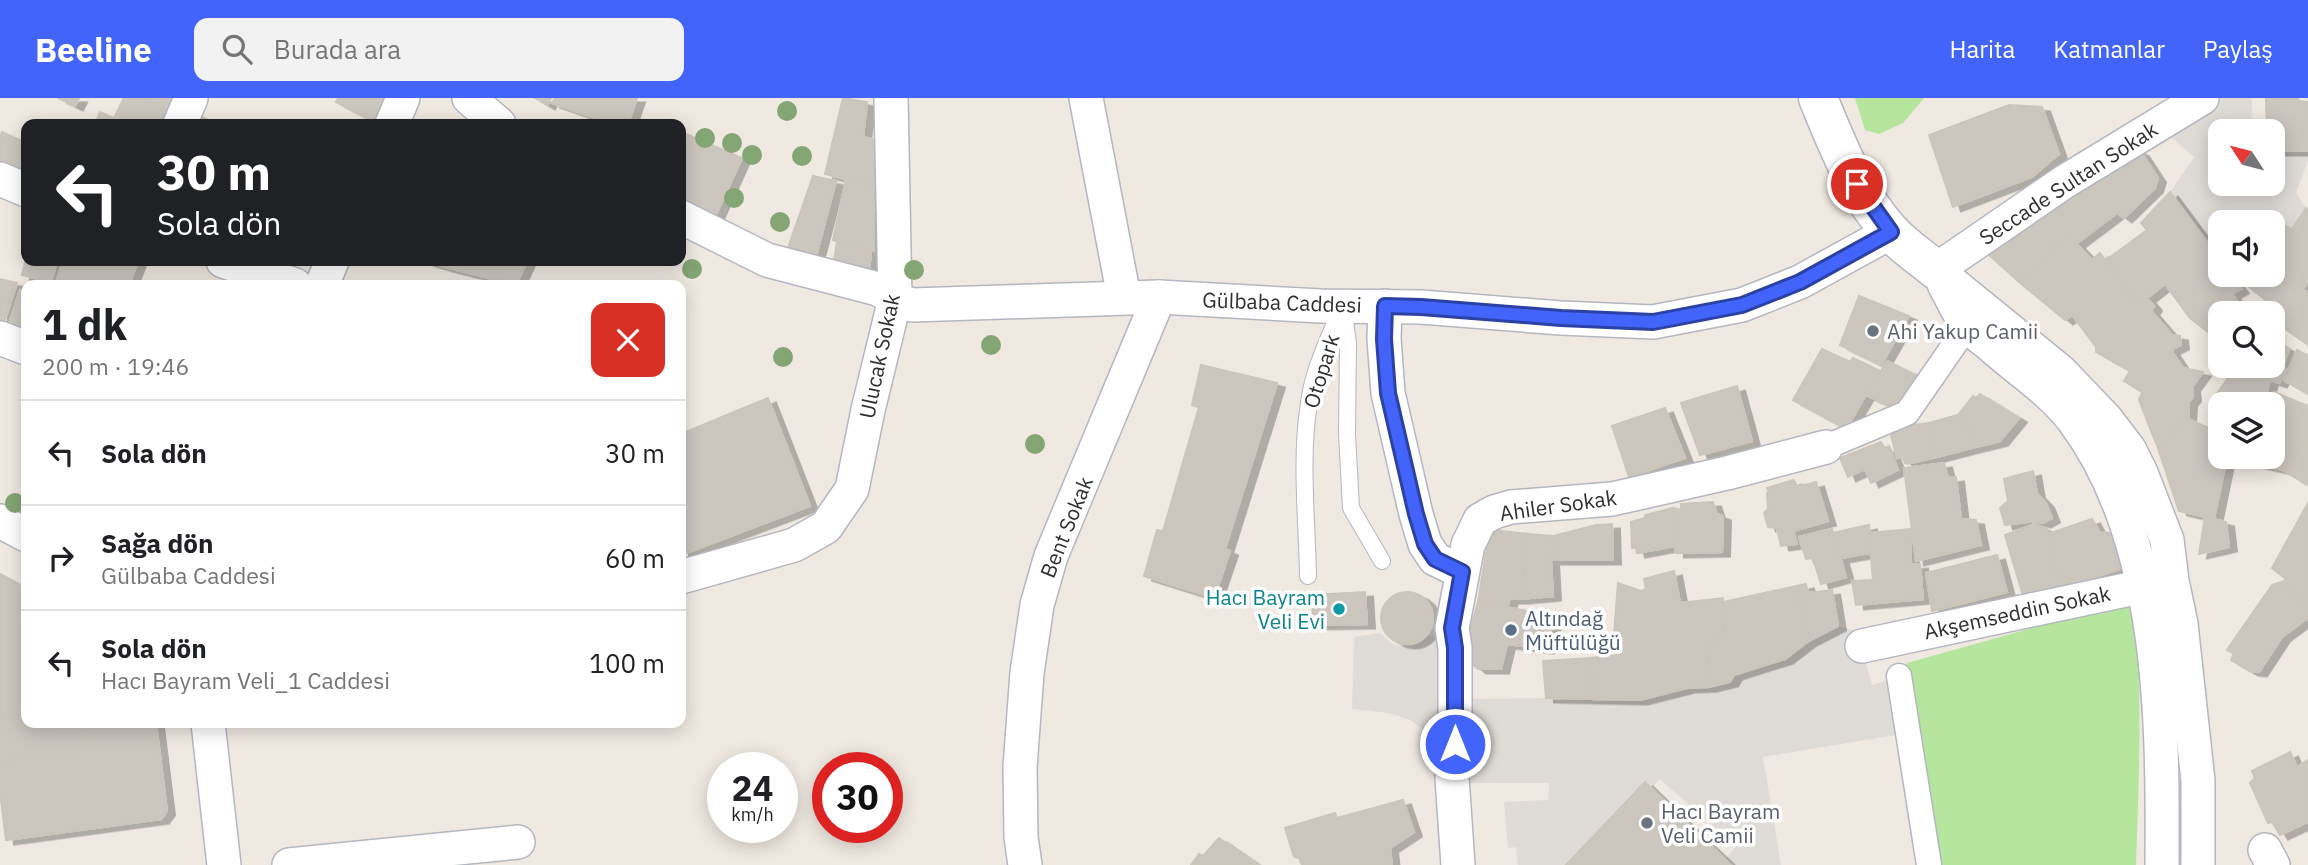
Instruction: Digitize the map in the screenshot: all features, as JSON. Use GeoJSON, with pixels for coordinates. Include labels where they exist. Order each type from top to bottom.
{"type":"FeatureCollection","features":[{"type":"Feature","properties":{"kind":"street"},"geometry":{"type":"LineString","coordinates":[[182,119],[191,98]]}},
{"type":"Feature","properties":{"kind":"street"},"geometry":{"type":"LineString","coordinates":[[394,119],[403,98]]}},
{"type":"Feature","properties":{"kind":"street"},"geometry":{"type":"LineString","coordinates":[[469,98],[493,119]]}},
{"type":"Feature","properties":{"kind":"street","name":"Ulucak Sokak"},"geometry":{"type":"LineString","coordinates":[[686,576],[794,545],[826,527],[852,489],[895,299],[891,98]]}},
{"type":"Feature","properties":{"kind":"street"},"geometry":{"type":"LineString","coordinates":[[1086,98],[1124,297]]}},
{"type":"Feature","properties":{"kind":"street"},"geometry":{"type":"LineString","coordinates":[[1818,98],[1850,172],[1891,232],[2060,371],[2106,419],[2129,449],[2153,501],[2167,540],[2157,583],[2163,745],[2162,865]]}},
{"type":"Feature","properties":{"kind":"street","name":"Seccade Sultan Sokak"},"geometry":{"type":"LineString","coordinates":[[1936,270],[2064,182],[2202,98]]}},
{"type":"Feature","properties":{"kind":"street"},"geometry":{"type":"LineString","coordinates":[[0,179],[21,188]]}},
{"type":"Feature","properties":{"kind":"street","name":"Gülbaba Caddesi"},"geometry":{"type":"LineString","coordinates":[[686,220],[767,260],[878,289],[895,299],[912,304],[1124,297],[1421,307],[1653,322],[1742,305],[1800,282],[1891,232]]}},
{"type":"Feature","properties":{"kind":"street"},"geometry":{"type":"LineString","coordinates":[[238,266],[280,280]]}},
{"type":"Feature","properties":{"kind":"street"},"geometry":{"type":"LineString","coordinates":[[1936,270],[1968,326],[2012,365],[2051,394],[2096,454],[2183,637],[2198,781],[2198,865]]}},
{"type":"Feature","properties":{"kind":"street","name":"Bent Sokak"},"geometry":{"type":"LineString","coordinates":[[1025,865],[1021,836],[1020,767],[1027,673],[1037,605],[1051,556],[1158,298]]}},
{"type":"Feature","properties":{"kind":"street"},"geometry":{"type":"LineString","coordinates":[[1385,306],[1384,339],[1388,393],[1416,514],[1425,544],[1435,559],[1462,572]]}},
{"type":"Feature","properties":{"kind":"street","name":"Ahiler Sokak"},"geometry":{"type":"LineString","coordinates":[[1458,865],[1452,778],[1455,744],[1455,648],[1452,628],[1468,545],[1480,520],[1511,507],[1612,499],[1826,447],[1907,413],[1968,326]]}},
{"type":"Feature","properties":{"kind":"street"},"geometry":{"type":"LineString","coordinates":[[0,338],[21,346]]}},
{"type":"Feature","properties":{"kind":"street"},"geometry":{"type":"LineString","coordinates":[[0,521],[21,532]]}},
{"type":"Feature","properties":{"kind":"street","name":"Akşemseddin Sokak"},"geometry":{"type":"LineString","coordinates":[[1862,646],[2157,583]]}},
{"type":"Feature","properties":{"kind":"street"},"geometry":{"type":"LineString","coordinates":[[1899,676],[1929,865]]}},
{"type":"Feature","properties":{"kind":"street"},"geometry":{"type":"LineString","coordinates":[[209,728],[224,865]]}},
{"type":"Feature","properties":{"kind":"street"},"geometry":{"type":"LineString","coordinates":[[289,865],[518,842]]}},
{"type":"Feature","properties":{"kind":"lane","name":"Otopark"},"geometry":{"type":"LineString","coordinates":[[1342,306],[1348,343],[1351,508],[1382,561]]}},
{"type":"Feature","properties":{"kind":"lane","name":"Otopark"},"geometry":{"type":"LineString","coordinates":[[1308,576],[1305,482],[1309,402],[1321,359],[1342,306]]}},
{"type":"Feature","properties":{"kind":"green space"},"geometry":{"type":"Polygon","coordinates":[[[1855,98],[1924,98],[1903,123],[1879,134],[1865,130],[1855,98]]]}},
{"type":"Feature","properties":{"kind":"green space"},"geometry":{"type":"Polygon","coordinates":[[[2122,603],[2136,614],[2138,645],[2136,865],[1938,865],[1907,663],[2122,603]]]}},
{"type":"Feature","properties":{"kind":"shaded area"},"geometry":{"type":"Polygon","coordinates":[[[2202,98],[2251,98],[2252,119],[2208,119],[2208,196],[2286,196],[2286,151],[2308,151],[2308,160],[2296,193],[2306,208],[2292,229],[2285,226],[2285,210],[2208,210],[2208,243],[2170,192],[2194,157],[2157,125],[2202,98]]]}},
{"type":"Feature","properties":{"kind":"shaded area"},"geometry":{"type":"Polygon","coordinates":[[[1838,626],[1857,631],[1872,685],[1899,676],[1896,735],[1763,757],[1781,865],[1731,865],[1725,859],[1736,847],[1660,779],[1651,788],[1645,783],[1566,865],[1518,865],[1516,847],[1508,848],[1504,802],[1548,800],[1549,783],[1468,783],[1467,699],[1640,700],[1687,688],[1714,687],[1730,682],[1734,675],[1785,659],[1807,642],[1838,626]]]}},
{"type":"Feature","properties":{"kind":"shaded area"},"geometry":{"type":"Polygon","coordinates":[[[1380,633],[1394,645],[1407,647],[1420,643],[1429,635],[1455,648],[1443,747],[1410,720],[1388,713],[1352,709],[1354,637],[1380,633]]]}},
{"type":"Feature","properties":{"kind":"building"},"geometry":{"type":"Polygon","coordinates":[[[58,98],[79,98],[75,106],[58,98]]]}},
{"type":"Feature","properties":{"kind":"building"},"geometry":{"type":"Polygon","coordinates":[[[124,98],[142,98],[175,113],[172,119],[97,119],[100,112],[114,118],[124,98]]]}},
{"type":"Feature","properties":{"kind":"building"},"geometry":{"type":"Polygon","coordinates":[[[142,98],[163,98],[160,106],[142,98]]]}},
{"type":"Feature","properties":{"kind":"building"},"geometry":{"type":"Polygon","coordinates":[[[163,98],[180,98],[173,111],[160,106],[163,98]]]}},
{"type":"Feature","properties":{"kind":"building"},"geometry":{"type":"Polygon","coordinates":[[[338,98],[385,98],[374,119],[336,102],[338,98]]]}},
{"type":"Feature","properties":{"kind":"building"},"geometry":{"type":"Polygon","coordinates":[[[535,98],[551,98],[547,105],[535,98]]]}},
{"type":"Feature","properties":{"kind":"building"},"geometry":{"type":"Polygon","coordinates":[[[555,98],[637,98],[630,119],[598,119],[552,103],[555,98]]]}},
{"type":"Feature","properties":{"kind":"building"},"geometry":{"type":"Polygon","coordinates":[[[843,98],[867,102],[863,137],[880,141],[874,186],[825,174],[843,98]]]}},
{"type":"Feature","properties":{"kind":"building"},"geometry":{"type":"Polygon","coordinates":[[[2266,98],[2298,98],[2299,101],[2308,102],[2308,151],[2286,151],[2286,119],[2267,119],[2266,98]]]}},
{"type":"Feature","properties":{"kind":"building"},"geometry":{"type":"Polygon","coordinates":[[[2009,105],[2042,107],[2059,154],[2032,177],[1953,207],[1929,135],[2009,105]]]}},
{"type":"Feature","properties":{"kind":"building"},"geometry":{"type":"Polygon","coordinates":[[[2,132],[21,141],[21,177],[0,170],[2,132]]]}},
{"type":"Feature","properties":{"kind":"building"},"geometry":{"type":"Polygon","coordinates":[[[686,134],[742,158],[715,217],[686,203],[686,134]]]}},
{"type":"Feature","properties":{"kind":"building"},"geometry":{"type":"Polygon","coordinates":[[[2133,148],[2141,152],[2158,178],[2155,188],[2124,218],[2117,213],[2076,244],[2069,236],[2059,242],[2033,272],[2019,282],[1987,253],[2133,148]]]}},
{"type":"Feature","properties":{"kind":"building"},"geometry":{"type":"Polygon","coordinates":[[[813,176],[836,181],[815,260],[787,251],[813,176]]]}},
{"type":"Feature","properties":{"kind":"building"},"geometry":{"type":"Polygon","coordinates":[[[846,180],[874,186],[874,251],[833,240],[846,180]]]}},
{"type":"Feature","properties":{"kind":"building"},"geometry":{"type":"Polygon","coordinates":[[[2170,192],[2208,243],[2208,287],[2241,289],[2232,294],[2237,301],[2208,301],[2208,332],[2190,318],[2165,284],[2147,298],[2135,301],[2105,261],[2147,230],[2141,223],[2170,192]]]}},
{"type":"Feature","properties":{"kind":"building"},"geometry":{"type":"Polygon","coordinates":[[[2306,208],[2308,282],[2285,313],[2285,301],[2267,301],[2249,287],[2285,287],[2285,226],[2292,229],[2306,208]]]}},
{"type":"Feature","properties":{"kind":"building"},"geometry":{"type":"Polygon","coordinates":[[[2069,236],[2092,260],[2100,253],[2135,301],[2147,298],[2154,306],[2151,311],[2172,335],[2180,336],[2181,345],[2171,350],[2183,368],[2203,372],[2192,387],[2193,397],[2189,402],[2188,419],[2184,417],[2165,442],[2157,445],[2139,400],[2142,392],[2124,381],[2130,371],[2096,352],[2096,347],[2072,315],[2065,320],[2019,282],[2033,272],[2059,242],[2069,236]]]}},
{"type":"Feature","properties":{"kind":"building"},"geometry":{"type":"Polygon","coordinates":[[[837,242],[871,250],[869,274],[833,266],[837,242]]]}},
{"type":"Feature","properties":{"kind":"building"},"geometry":{"type":"Polygon","coordinates":[[[24,266],[56,266],[52,280],[22,275],[24,266]]]}},
{"type":"Feature","properties":{"kind":"building"},"geometry":{"type":"Polygon","coordinates":[[[61,266],[136,266],[131,280],[57,280],[61,266]]]}},
{"type":"Feature","properties":{"kind":"building"},"geometry":{"type":"Polygon","coordinates":[[[525,266],[518,280],[496,280],[445,267],[525,266]]]}},
{"type":"Feature","properties":{"kind":"building"},"geometry":{"type":"Polygon","coordinates":[[[0,279],[17,283],[3,326],[0,325],[0,279]]]}},
{"type":"Feature","properties":{"kind":"building"},"geometry":{"type":"Polygon","coordinates":[[[20,290],[21,290],[21,331],[8,327],[20,290]]]}},
{"type":"Feature","properties":{"kind":"building"},"geometry":{"type":"Polygon","coordinates":[[[2303,290],[2308,293],[2308,345],[2285,329],[2285,313],[2303,290]]]}},
{"type":"Feature","properties":{"kind":"building","name":"Ahi Yakup Camii"},"geometry":{"type":"Polygon","coordinates":[[[1859,296],[1909,316],[1881,365],[1840,345],[1859,296]]]}},
{"type":"Feature","properties":{"kind":"building"},"geometry":{"type":"Polygon","coordinates":[[[1822,349],[1850,362],[1853,358],[1880,371],[1846,429],[1793,400],[1822,349]]]}},
{"type":"Feature","properties":{"kind":"building"},"geometry":{"type":"Polygon","coordinates":[[[2297,350],[2308,356],[2308,394],[2284,380],[2297,350]]]}},
{"type":"Feature","properties":{"kind":"building"},"geometry":{"type":"Polygon","coordinates":[[[1887,361],[1922,378],[1901,410],[1866,395],[1887,361]]]}},
{"type":"Feature","properties":{"kind":"building"},"geometry":{"type":"Polygon","coordinates":[[[1201,365],[1277,383],[1225,549],[1230,551],[1214,598],[1144,576],[1157,530],[1163,531],[1199,407],[1192,405],[1201,365]]]}},
{"type":"Feature","properties":{"kind":"building"},"geometry":{"type":"Polygon","coordinates":[[[2228,378],[2282,378],[2279,383],[2270,380],[2267,392],[2218,392],[2228,378]]]}},
{"type":"Feature","properties":{"kind":"building"},"geometry":{"type":"Polygon","coordinates":[[[1737,386],[1752,441],[1700,455],[1681,403],[1737,386]]]}},
{"type":"Feature","properties":{"kind":"building"},"geometry":{"type":"Polygon","coordinates":[[[1980,394],[2019,418],[2000,441],[1980,446],[1958,415],[1973,396],[1976,398],[1980,394]]]}},
{"type":"Feature","properties":{"kind":"building"},"geometry":{"type":"Polygon","coordinates":[[[2285,397],[2308,406],[2308,441],[2285,468],[2285,397]]]}},
{"type":"Feature","properties":{"kind":"building"},"geometry":{"type":"Polygon","coordinates":[[[768,398],[810,506],[686,553],[686,432],[768,398]]]}},
{"type":"Feature","properties":{"kind":"building"},"geometry":{"type":"Polygon","coordinates":[[[1665,408],[1685,458],[1629,477],[1612,426],[1665,408]]]}},
{"type":"Feature","properties":{"kind":"building"},"geometry":{"type":"Polygon","coordinates":[[[1958,415],[1980,446],[1937,457],[1929,423],[1958,415]]]}},
{"type":"Feature","properties":{"kind":"building"},"geometry":{"type":"Polygon","coordinates":[[[2184,417],[2208,428],[2208,469],[2224,469],[2214,519],[2179,511],[2157,445],[2165,442],[2184,417]]]}},
{"type":"Feature","properties":{"kind":"building"},"geometry":{"type":"Polygon","coordinates":[[[1929,423],[1937,457],[1907,464],[1901,457],[1897,458],[1891,436],[1904,426],[1929,423]]]}},
{"type":"Feature","properties":{"kind":"building"},"geometry":{"type":"Polygon","coordinates":[[[2308,441],[2308,484],[2283,470],[2308,441]]]}},
{"type":"Feature","properties":{"kind":"building"},"geometry":{"type":"Polygon","coordinates":[[[1881,442],[1885,449],[1889,446],[1898,470],[1871,483],[1865,469],[1848,477],[1840,458],[1881,442]]]}},
{"type":"Feature","properties":{"kind":"building"},"geometry":{"type":"Polygon","coordinates":[[[1944,463],[1948,478],[1956,477],[1961,519],[1976,520],[1981,545],[1916,561],[1904,468],[1944,463]]]}},
{"type":"Feature","properties":{"kind":"building"},"geometry":{"type":"Polygon","coordinates":[[[2033,471],[2037,494],[2046,503],[2052,518],[2043,523],[2034,521],[2005,525],[2000,508],[2008,501],[2004,479],[2033,471]]]}},
{"type":"Feature","properties":{"kind":"building"},"geometry":{"type":"Polygon","coordinates":[[[1794,480],[1797,487],[1816,482],[1828,521],[1793,531],[1797,544],[1781,546],[1777,528],[1768,527],[1764,513],[1768,509],[1767,488],[1794,480]]]}},
{"type":"Feature","properties":{"kind":"building"},"geometry":{"type":"Polygon","coordinates":[[[1713,502],[1717,514],[1723,516],[1722,552],[1676,553],[1673,508],[1681,510],[1681,504],[1713,502]]]}},
{"type":"Feature","properties":{"kind":"building"},"geometry":{"type":"Polygon","coordinates":[[[2308,503],[2306,619],[2303,601],[2287,588],[2287,580],[2272,568],[2308,503]]]}},
{"type":"Feature","properties":{"kind":"building"},"geometry":{"type":"Polygon","coordinates":[[[1673,508],[1676,546],[1637,553],[1636,548],[1632,548],[1631,522],[1645,518],[1645,515],[1673,508]]]}},
{"type":"Feature","properties":{"kind":"building"},"geometry":{"type":"Polygon","coordinates":[[[2205,517],[2226,522],[2229,547],[2199,554],[2205,517]]]}},
{"type":"Feature","properties":{"kind":"building"},"geometry":{"type":"Polygon","coordinates":[[[2092,519],[2100,533],[2121,532],[2126,567],[2059,589],[2048,534],[2092,519]]]}},
{"type":"Feature","properties":{"kind":"building"},"geometry":{"type":"Polygon","coordinates":[[[1612,524],[1613,560],[1551,560],[1553,536],[1596,525],[1612,524]]]}},
{"type":"Feature","properties":{"kind":"building"},"geometry":{"type":"Polygon","coordinates":[[[2035,524],[2047,529],[2059,589],[2024,599],[2005,535],[2035,524]]]}},
{"type":"Feature","properties":{"kind":"building"},"geometry":{"type":"Polygon","coordinates":[[[1869,525],[1870,553],[1840,558],[1832,533],[1869,525]]]}},
{"type":"Feature","properties":{"kind":"building"},"geometry":{"type":"Polygon","coordinates":[[[1832,529],[1846,577],[1821,584],[1813,558],[1806,559],[1799,537],[1832,529]]]}},
{"type":"Feature","properties":{"kind":"building"},"geometry":{"type":"Polygon","coordinates":[[[1910,529],[1911,565],[1920,564],[1923,599],[1856,605],[1852,581],[1873,580],[1869,533],[1910,529]]]}},
{"type":"Feature","properties":{"kind":"building"},"geometry":{"type":"Polygon","coordinates":[[[1494,530],[1528,534],[1522,599],[1510,599],[1507,608],[1478,602],[1489,535],[1492,535],[1494,530]]]}},
{"type":"Feature","properties":{"kind":"building"},"geometry":{"type":"Polygon","coordinates":[[[1528,534],[1553,536],[1553,596],[1522,599],[1528,534]]]}},
{"type":"Feature","properties":{"kind":"building"},"geometry":{"type":"Polygon","coordinates":[[[1997,555],[2007,592],[1932,611],[1926,573],[1997,555]]]}},
{"type":"Feature","properties":{"kind":"building"},"geometry":{"type":"Polygon","coordinates":[[[1674,571],[1680,603],[1723,598],[1725,637],[1708,642],[1709,687],[1687,688],[1640,700],[1592,699],[1591,658],[1617,655],[1617,648],[1613,647],[1618,583],[1641,591],[1646,589],[1644,579],[1674,571]]]}},
{"type":"Feature","properties":{"kind":"building"},"geometry":{"type":"Polygon","coordinates":[[[0,574],[21,585],[21,618],[0,606],[0,574]]]}},
{"type":"Feature","properties":{"kind":"building"},"geometry":{"type":"Polygon","coordinates":[[[2287,580],[2287,588],[2303,601],[2306,619],[2282,637],[2259,672],[2250,671],[2231,660],[2234,654],[2227,650],[2272,585],[2287,580]]]}},
{"type":"Feature","properties":{"kind":"building"},"geometry":{"type":"Polygon","coordinates":[[[1806,584],[1808,593],[1798,594],[1807,642],[1785,659],[1734,675],[1730,682],[1709,687],[1708,642],[1725,637],[1723,602],[1806,584]]]}},
{"type":"Feature","properties":{"kind":"building"},"geometry":{"type":"Polygon","coordinates":[[[1832,590],[1838,626],[1807,642],[1798,594],[1832,590]]]}},
{"type":"Feature","properties":{"kind":"building","name":"Hacı Bayram Veli Evi"},"geometry":{"type":"Polygon","coordinates":[[[1365,592],[1367,624],[1312,625],[1313,595],[1365,592]]]}},
{"type":"Feature","properties":{"kind":"building"},"geometry":{"type":"Polygon","coordinates":[[[1407,592],[1426,599],[1433,618],[1426,637],[1407,644],[1388,637],[1381,618],[1388,599],[1407,592]]]}},
{"type":"Feature","properties":{"kind":"building","name":"Altındağ Müftülüğü"},"geometry":{"type":"Polygon","coordinates":[[[1478,602],[1555,616],[1546,649],[1507,644],[1501,669],[1478,669],[1463,656],[1478,602]]]}},
{"type":"Feature","properties":{"kind":"building"},"geometry":{"type":"Polygon","coordinates":[[[0,606],[21,618],[21,728],[81,728],[83,751],[0,762],[0,606]]]}},
{"type":"Feature","properties":{"kind":"building"},"geometry":{"type":"Polygon","coordinates":[[[1591,658],[1592,699],[1546,698],[1543,661],[1591,658]]]}},
{"type":"Feature","properties":{"kind":"building"},"geometry":{"type":"Polygon","coordinates":[[[81,728],[157,728],[167,811],[161,819],[6,840],[0,792],[0,762],[83,751],[81,728]]]}},
{"type":"Feature","properties":{"kind":"building"},"geometry":{"type":"Polygon","coordinates":[[[2290,752],[2297,767],[2308,760],[2308,822],[2280,835],[2272,822],[2268,823],[2250,783],[2255,778],[2252,771],[2290,752]]]}},
{"type":"Feature","properties":{"kind":"building","name":"Hacı Bayram Veli Camii"},"geometry":{"type":"Polygon","coordinates":[[[1645,782],[1651,788],[1731,865],[1566,865],[1645,782]]]}},
{"type":"Feature","properties":{"kind":"building"},"geometry":{"type":"Polygon","coordinates":[[[1403,800],[1414,832],[1390,848],[1392,865],[1302,865],[1299,858],[1294,857],[1285,828],[1335,813],[1337,818],[1403,800]]]}},
{"type":"Feature","properties":{"kind":"building"},"geometry":{"type":"Polygon","coordinates":[[[1219,838],[1258,865],[1191,865],[1199,854],[1203,856],[1219,838]]]}},
{"type":"Feature","properties":{"kind":"place","name":"Ahi Yakup Camii"},"geometry":{"type":"Point","coordinates":[1873,331]}},
{"type":"Feature","properties":{"kind":"place","name":"Hacı Bayram Veli Evi"},"geometry":{"type":"Point","coordinates":[1339,609]}},
{"type":"Feature","properties":{"kind":"place","name":"Altındağ Müftülüğü"},"geometry":{"type":"Point","coordinates":[1511,630]}},
{"type":"Feature","properties":{"kind":"place","name":"Hacı Bayram Veli Camii"},"geometry":{"type":"Point","coordinates":[1647,823]}},
{"type":"Feature","properties":{"kind":"route"},"geometry":{"type":"LineString","coordinates":[[1455,744],[1455,648],[1452,628],[1462,572],[1435,559],[1425,544],[1416,514],[1388,393],[1384,339],[1385,306],[1653,322],[1742,305],[1800,282],[1891,232],[1857,184]]}}]}
